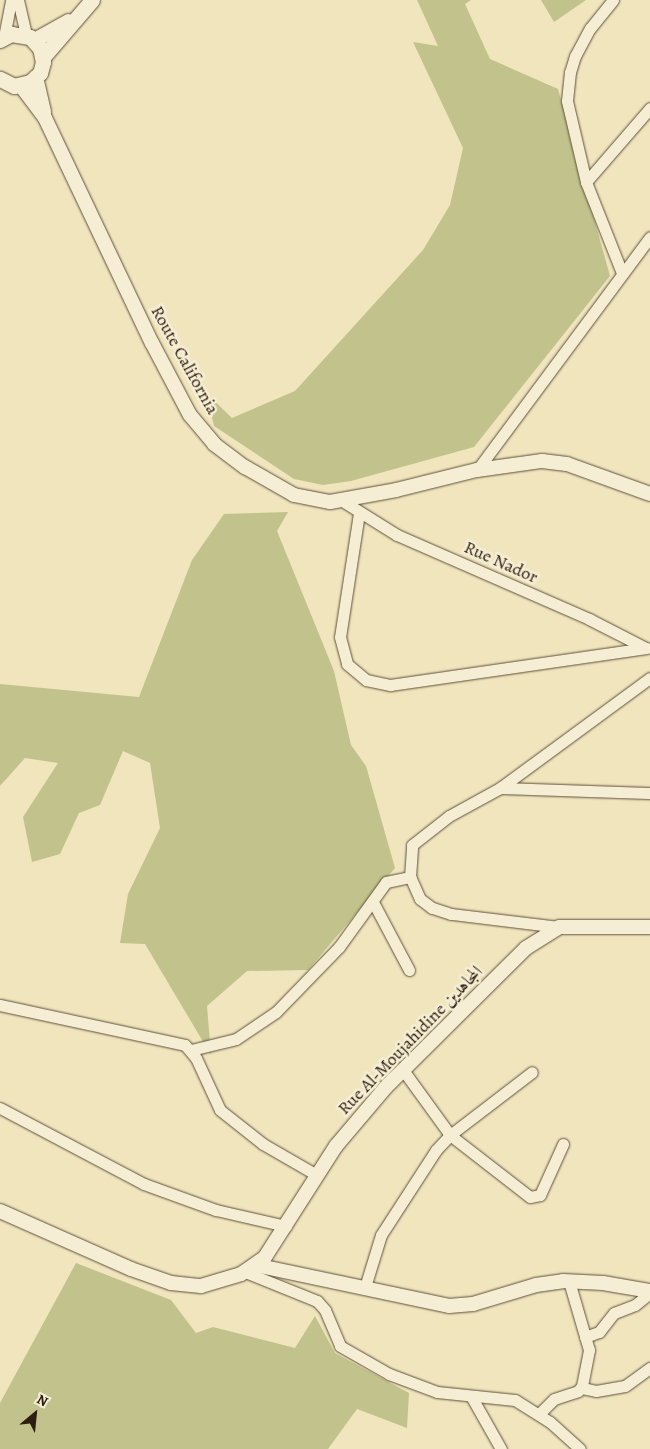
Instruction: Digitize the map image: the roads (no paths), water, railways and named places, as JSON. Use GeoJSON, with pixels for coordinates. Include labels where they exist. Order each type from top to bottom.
{"type":"FeatureCollection","features":[{"type":"Feature","properties":{"kind":"main road"},"geometry":{"type":"LineString","coordinates":[[7,84],[36,77],[43,57],[92,0]]}},
{"type":"Feature","properties":{"kind":"main road"},"geometry":{"type":"LineString","coordinates":[[2,38],[30,38],[78,15]]}},
{"type":"Feature","properties":{"kind":"main road"},"geometry":{"type":"LineString","coordinates":[[30,38],[43,57]]}},
{"type":"Feature","properties":{"kind":"street"},"geometry":{"type":"LineString","coordinates":[[2,38],[11,0]]}},
{"type":"Feature","properties":{"kind":"street"},"geometry":{"type":"LineString","coordinates":[[18,0],[30,38]]}},
{"type":"Feature","properties":{"kind":"street"},"geometry":{"type":"LineString","coordinates":[[612,0],[581,42],[570,72],[567,101],[586,182],[622,273]]}},
{"type":"Feature","properties":{"kind":"street","name":"Route California"},"geometry":{"type":"LineString","coordinates":[[36,77],[45,118],[160,359],[190,415],[214,444],[279,488],[308,499],[341,500],[477,470],[524,462],[554,462],[650,493]]}},
{"type":"Feature","properties":{"kind":"street","name":"Route California"},"geometry":{"type":"LineString","coordinates":[[7,84],[45,118]]}},
{"type":"Feature","properties":{"kind":"street"},"geometry":{"type":"LineString","coordinates":[[586,182],[650,108]]}},
{"type":"Feature","properties":{"kind":"street"},"geometry":{"type":"LineString","coordinates":[[477,470],[650,237]]}},
{"type":"Feature","properties":{"kind":"street","name":"Rue Nador"},"geometry":{"type":"LineString","coordinates":[[341,500],[397,535],[589,619],[648,649]]}},
{"type":"Feature","properties":{"kind":"street"},"geometry":{"type":"LineString","coordinates":[[359,513],[340,637],[347,664],[366,680],[390,685],[648,649]]}},
{"type":"Feature","properties":{"kind":"street"},"geometry":{"type":"LineString","coordinates":[[650,678],[500,788],[415,840],[410,853],[410,877],[420,899],[437,911],[558,927],[650,927]]}},
{"type":"Feature","properties":{"kind":"street"},"geometry":{"type":"LineString","coordinates":[[500,788],[650,793]]}},
{"type":"Feature","properties":{"kind":"street"},"geometry":{"type":"LineString","coordinates":[[190,1050],[236,1039],[276,1012],[318,970],[374,902],[386,882],[410,877]]}},
{"type":"Feature","properties":{"kind":"street"},"geometry":{"type":"LineString","coordinates":[[374,902],[408,970]]}},
{"type":"Feature","properties":{"kind":"street","name":"Rue Al-Moujahidine المجاهدين"},"geometry":{"type":"LineString","coordinates":[[0,1211],[131,1270],[171,1283],[206,1285],[250,1268],[266,1257],[336,1146],[403,1070],[521,953],[558,927]]}},
{"type":"Feature","properties":{"kind":"street"},"geometry":{"type":"LineString","coordinates":[[0,1005],[99,1028],[170,1040],[190,1050],[220,1110],[263,1144],[317,1175]]}},
{"type":"Feature","properties":{"kind":"street"},"geometry":{"type":"LineString","coordinates":[[403,1070],[450,1135],[533,1198],[537,1198],[548,1180],[563,1144]]}},
{"type":"Feature","properties":{"kind":"street"},"geometry":{"type":"LineString","coordinates":[[365,1287],[375,1250],[387,1225],[436,1150],[450,1135],[532,1072]]}},
{"type":"Feature","properties":{"kind":"street"},"geometry":{"type":"LineString","coordinates":[[0,1108],[144,1184],[216,1210],[286,1226]]}},
{"type":"Feature","properties":{"kind":"street"},"geometry":{"type":"LineString","coordinates":[[250,1268],[365,1287],[456,1306],[473,1304],[536,1285],[569,1281],[603,1282],[650,1292]]}},
{"type":"Feature","properties":{"kind":"street"},"geometry":{"type":"LineString","coordinates":[[250,1268],[317,1301],[324,1310],[337,1342],[355,1356],[424,1389],[471,1396],[510,1399],[539,1414],[580,1449]]}},
{"type":"Feature","properties":{"kind":"street"},"geometry":{"type":"LineString","coordinates":[[569,1281],[589,1350],[582,1388]]}},
{"type":"Feature","properties":{"kind":"street"},"geometry":{"type":"LineString","coordinates":[[585,1336],[599,1332],[614,1313],[635,1305],[650,1292]]}},
{"type":"Feature","properties":{"kind":"street"},"geometry":{"type":"LineString","coordinates":[[539,1414],[554,1399],[582,1388],[596,1391],[626,1386],[650,1368]]}},
{"type":"Feature","properties":{"kind":"street"},"geometry":{"type":"LineString","coordinates":[[471,1396],[501,1449]]}}]}
